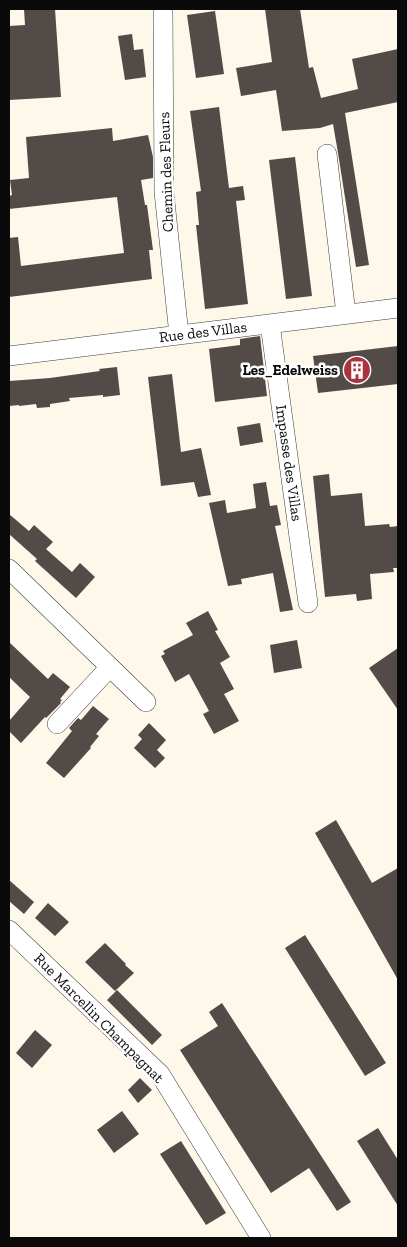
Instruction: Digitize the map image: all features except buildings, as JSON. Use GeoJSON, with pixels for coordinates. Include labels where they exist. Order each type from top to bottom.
{"type":"FeatureCollection","features":[{"type":"Feature","properties":{"kind":"street","name":"Chemin des Fleurs"},"geometry":{"type":"LineString","coordinates":[[163,9],[164,192],[179,335]]}},
{"type":"Feature","properties":{"kind":"street"},"geometry":{"type":"LineString","coordinates":[[327,154],[346,314]]}},
{"type":"Feature","properties":{"kind":"street","name":"Rue des Villas"},"geometry":{"type":"LineString","coordinates":[[9,356],[398,308]]}},
{"type":"Feature","properties":{"kind":"street","name":"Impasse des Villas"},"geometry":{"type":"LineString","coordinates":[[270,324],[308,603]]}},
{"type":"Feature","properties":{"kind":"street"},"geometry":{"type":"LineString","coordinates":[[9,569],[146,702]]}},
{"type":"Feature","properties":{"kind":"street"},"geometry":{"type":"LineString","coordinates":[[58,724],[110,667]]}},
{"type":"Feature","properties":{"kind":"street","name":"Rue Marcellin Champagnat"},"geometry":{"type":"LineString","coordinates":[[9,930],[160,1074],[261,1238]]}},
{"type":"Feature","properties":{"kind":"place","name":"Les_Edelweiss"},"geometry":{"type":"Point","coordinates":[357,370]}}]}
